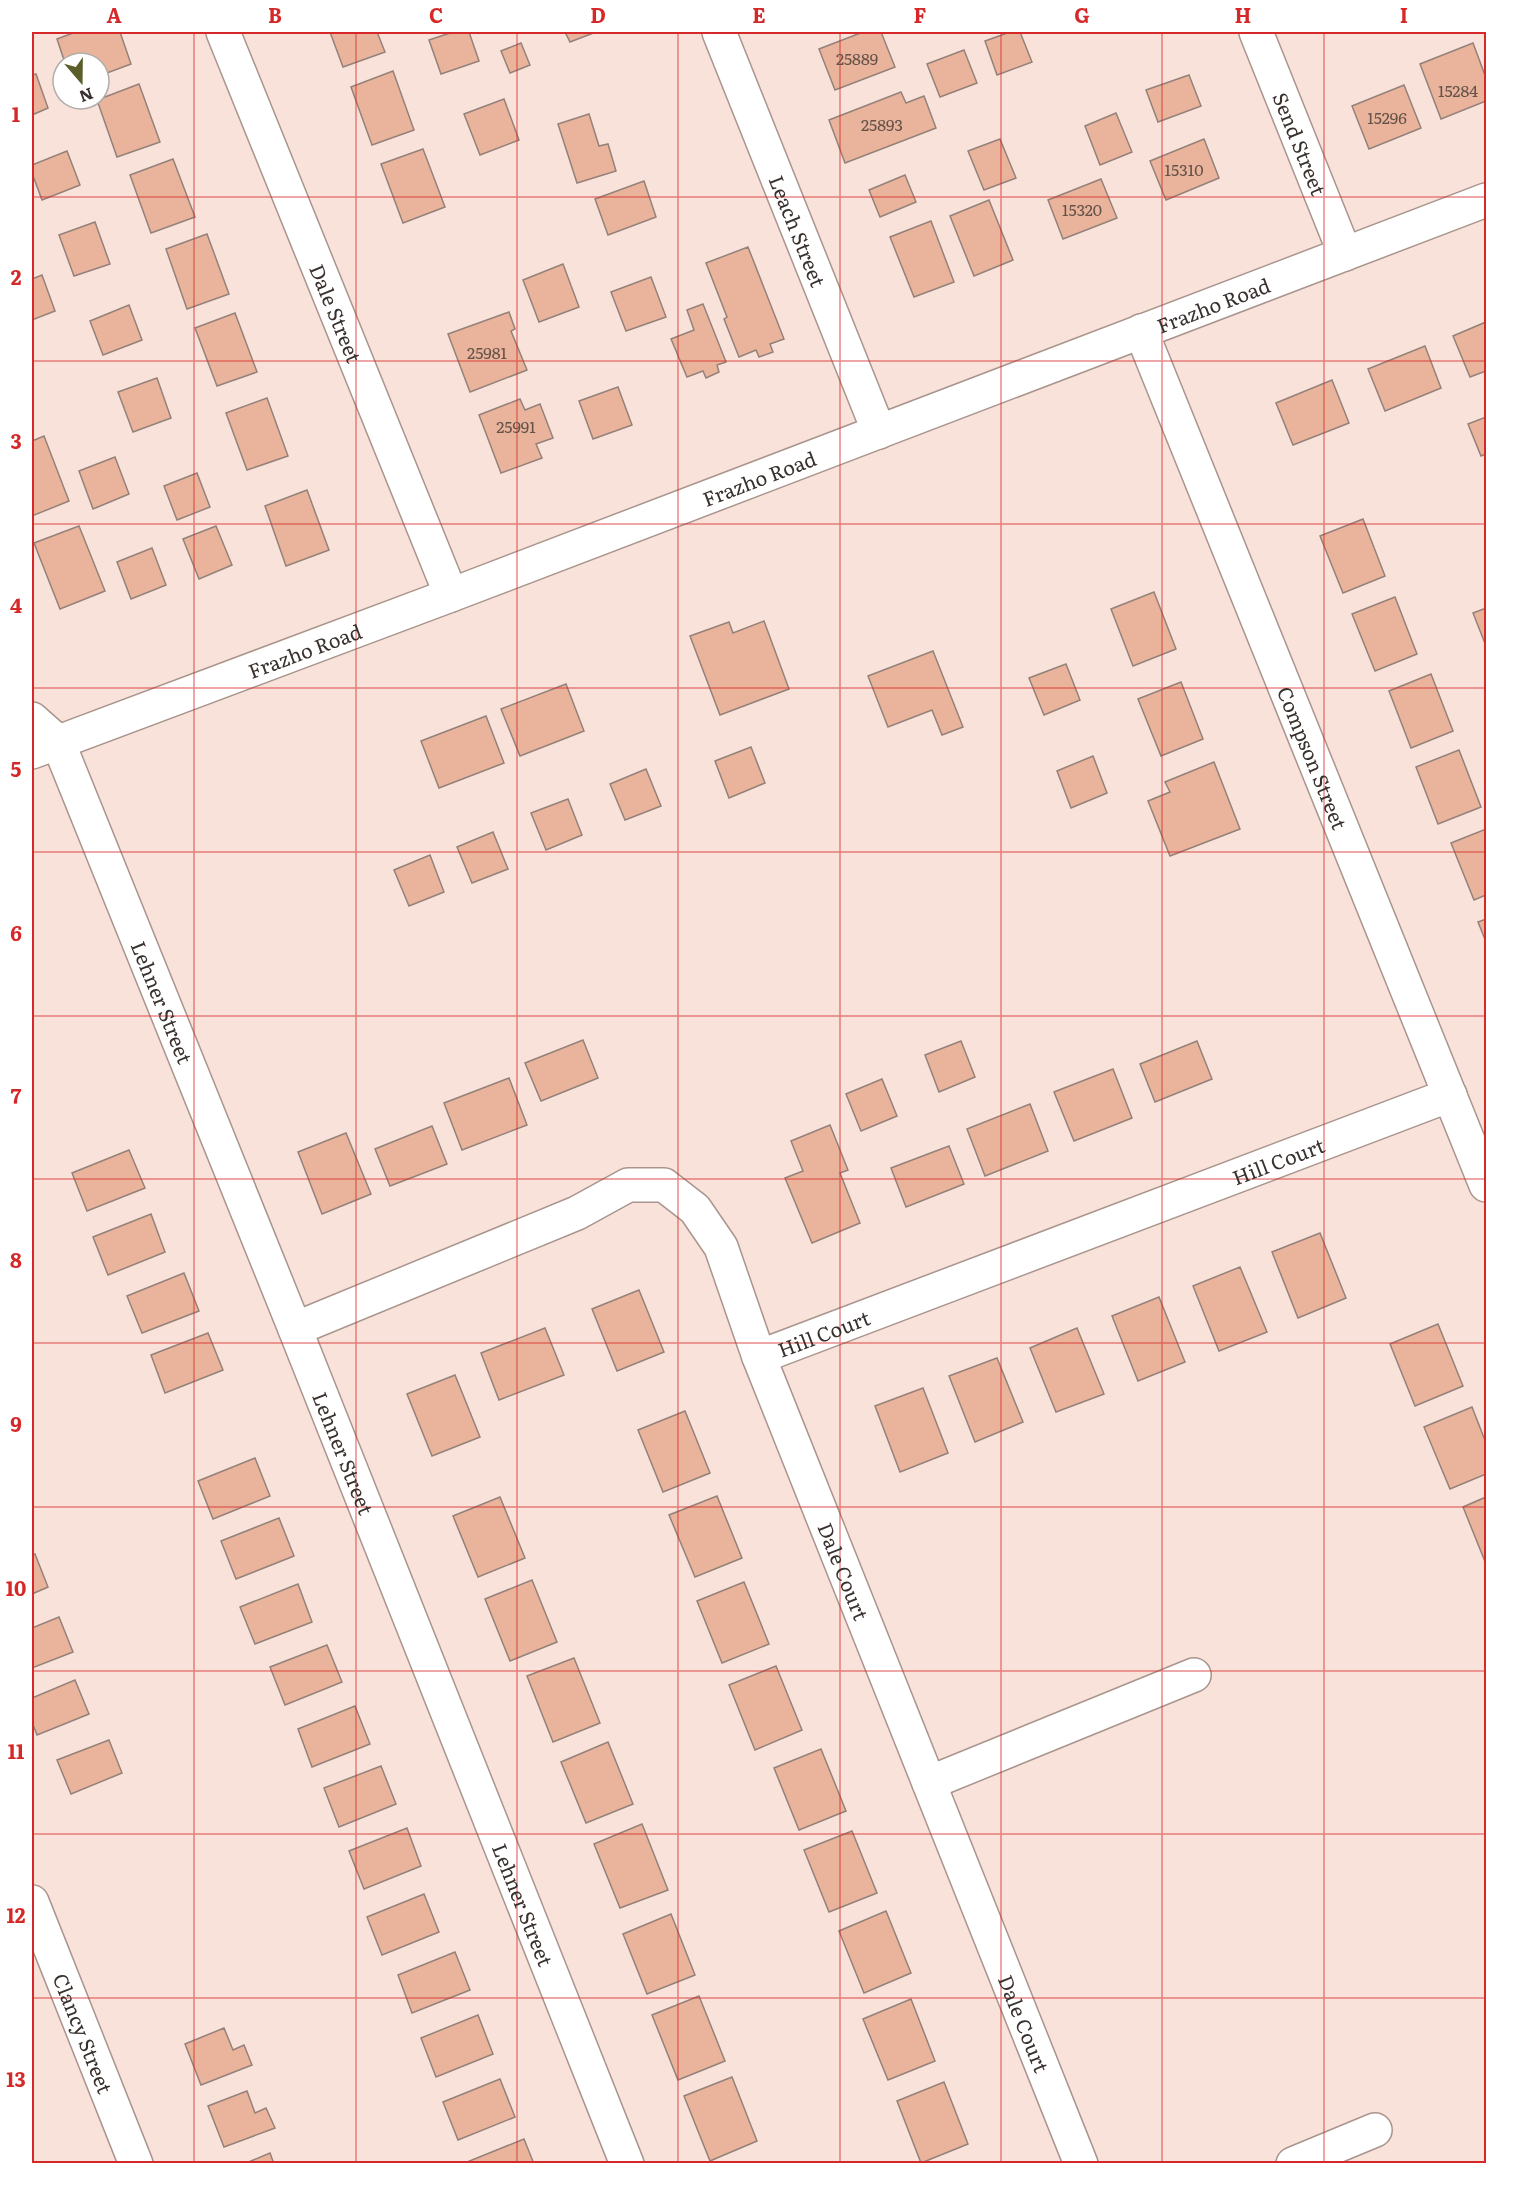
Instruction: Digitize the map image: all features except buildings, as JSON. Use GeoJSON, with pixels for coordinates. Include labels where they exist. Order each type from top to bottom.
{"type":"FeatureCollection","features":[{"type":"Feature","properties":{"kind":"street","name":"Dale Street"},"geometry":{"type":"LineString","coordinates":[[223,32],[451,595]]}},
{"type":"Feature","properties":{"kind":"street","name":"Leach Street"},"geometry":{"type":"LineString","coordinates":[[719,32],[879,432]]}},
{"type":"Feature","properties":{"kind":"street","name":"Send Street"},"geometry":{"type":"LineString","coordinates":[[1256,32],[1345,254]]}},
{"type":"Feature","properties":{"kind":"street","name":"Frazho Road"},"geometry":{"type":"LineString","coordinates":[[45,747],[451,595],[1486,200]]}},
{"type":"Feature","properties":{"kind":"street","name":"Compson Street"},"geometry":{"type":"LineString","coordinates":[[1141,331],[1486,1185]]}},
{"type":"Feature","properties":{"kind":"street"},"geometry":{"type":"LineString","coordinates":[[32,718],[45,747]]}},
{"type":"Feature","properties":{"kind":"street","name":"Lehner Street"},"geometry":{"type":"LineString","coordinates":[[45,747],[296,1329],[627,2163]]}},
{"type":"Feature","properties":{"kind":"street","name":"Hill Court"},"geometry":{"type":"LineString","coordinates":[[296,1329],[577,1213],[628,1185],[664,1185],[695,1209],[721,1247],[759,1357],[1450,1095]]}},
{"type":"Feature","properties":{"kind":"street","name":"Dale Court"},"geometry":{"type":"LineString","coordinates":[[759,1357],[1081,2163]]}},
{"type":"Feature","properties":{"kind":"street"},"geometry":{"type":"LineString","coordinates":[[929,1784],[1194,1676]]}},
{"type":"Feature","properties":{"kind":"street","name":"Clancy Street"},"geometry":{"type":"LineString","coordinates":[[32,1902],[136,2163]]}},
{"type":"Feature","properties":{"kind":"street"},"geometry":{"type":"LineString","coordinates":[[1293,2163],[1375,2130]]}}]}
